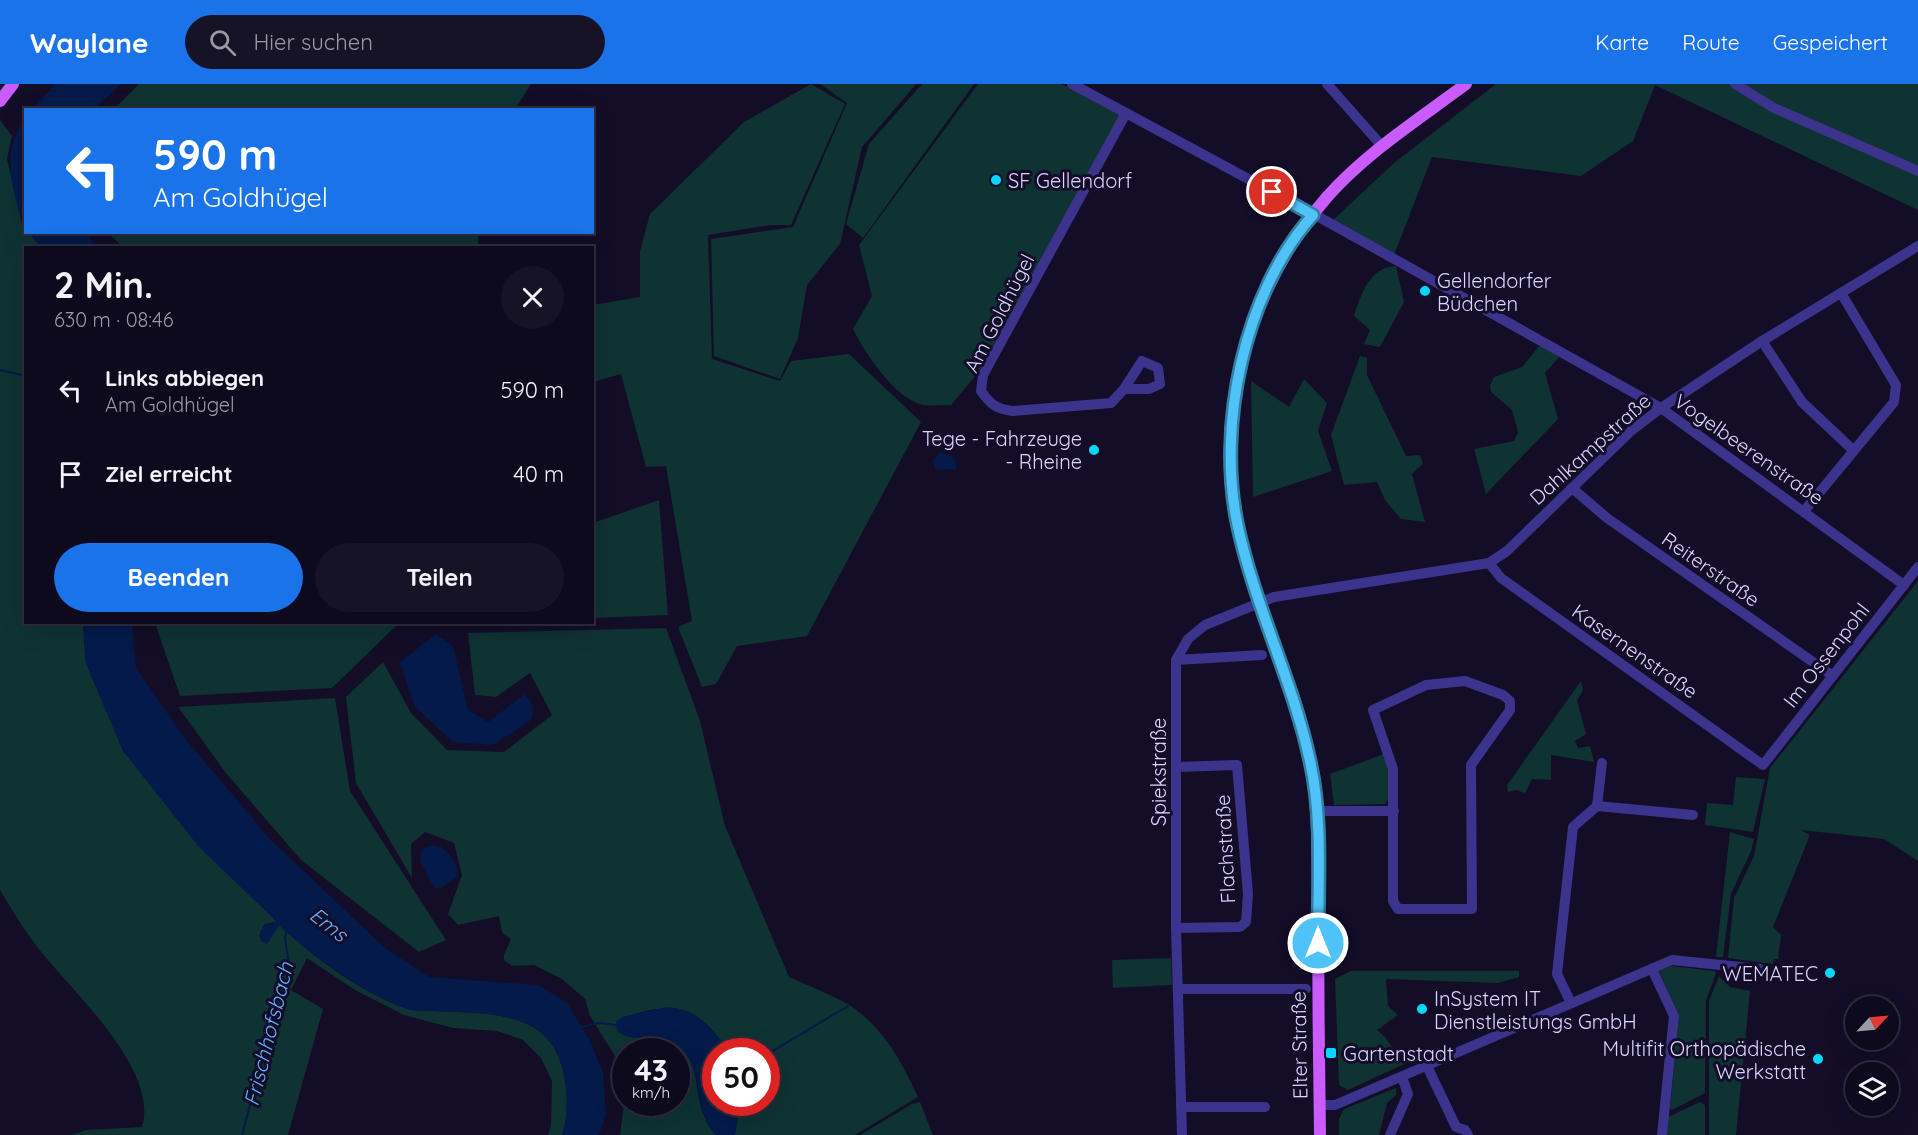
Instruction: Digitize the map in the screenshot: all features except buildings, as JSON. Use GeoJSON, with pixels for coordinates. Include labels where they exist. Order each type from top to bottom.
{"type":"FeatureCollection","features":[{"type":"Feature","properties":{"kind":"main road"},"geometry":{"type":"LineString","coordinates":[[0,101],[13,84]]}},
{"type":"Feature","properties":{"kind":"main road","name":"Elter Straße"},"geometry":{"type":"LineString","coordinates":[[1320,1135],[1315,811],[1311,765],[1302,727],[1237,526],[1232,487],[1231,448],[1236,390],[1248,336],[1270,282],[1313,215],[1328,196],[1382,146],[1466,84]]}},
{"type":"Feature","properties":{"kind":"street"},"geometry":{"type":"LineString","coordinates":[[1072,84],[1313,215]]}},
{"type":"Feature","properties":{"kind":"street"},"geometry":{"type":"LineString","coordinates":[[1327,84],[1382,146]]}},
{"type":"Feature","properties":{"kind":"street"},"geometry":{"type":"LineString","coordinates":[[1735,84],[1774,108],[1918,171]]}},
{"type":"Feature","properties":{"kind":"street","name":"Am Goldhügel"},"geometry":{"type":"LineString","coordinates":[[1124,389],[1111,403],[1013,411],[998,409],[988,402],[981,391],[983,375],[1126,113]]}},
{"type":"Feature","properties":{"kind":"street","name":"Vogelbeerenstraße"},"geometry":{"type":"LineString","coordinates":[[1313,215],[1660,408],[1805,510],[1904,585]]}},
{"type":"Feature","properties":{"kind":"street","name":"Dahlkampstraße"},"geometry":{"type":"LineString","coordinates":[[1260,602],[1291,593],[1489,563],[1507,551],[1632,430],[1660,408],[1762,341],[1918,246]]}},
{"type":"Feature","properties":{"kind":"street"},"geometry":{"type":"LineString","coordinates":[[1805,510],[1894,402],[1896,385],[1840,293]]}},
{"type":"Feature","properties":{"kind":"street"},"geometry":{"type":"LineString","coordinates":[[1762,341],[1802,402],[1853,450]]}},
{"type":"Feature","properties":{"kind":"street","name":"Reiterstraße"},"geometry":{"type":"LineString","coordinates":[[1572,488],[1607,518],[1833,676]]}},
{"type":"Feature","properties":{"kind":"street","name":"Kasernenstraße"},"geometry":{"type":"LineString","coordinates":[[1489,563],[1501,578],[1763,765]]}},
{"type":"Feature","properties":{"kind":"street","name":"Im Ossenpohl"},"geometry":{"type":"LineString","coordinates":[[1763,765],[1918,567]]}},
{"type":"Feature","properties":{"kind":"street"},"geometry":{"type":"LineString","coordinates":[[1176,660],[1188,639],[1205,625],[1260,602]]}},
{"type":"Feature","properties":{"kind":"street"},"geometry":{"type":"LineString","coordinates":[[1176,660],[1262,655]]}},
{"type":"Feature","properties":{"kind":"street","name":"Spiekstraße"},"geometry":{"type":"LineString","coordinates":[[1176,660],[1176,928],[1182,1135]]}},
{"type":"Feature","properties":{"kind":"street"},"geometry":{"type":"LineString","coordinates":[[1465,681],[1503,695],[1510,701],[1510,710],[1471,765],[1472,909],[1398,909],[1393,901],[1394,811],[1393,769],[1373,710],[1426,685],[1465,681]]}},
{"type":"Feature","properties":{"kind":"street"},"geometry":{"type":"LineString","coordinates":[[1571,1003],[1557,974],[1573,827],[1597,806],[1602,764]]}},
{"type":"Feature","properties":{"kind":"street","name":"Flachstraße"},"geometry":{"type":"LineString","coordinates":[[1176,767],[1237,765],[1248,894],[1246,922],[1240,927],[1176,928]]}},
{"type":"Feature","properties":{"kind":"street"},"geometry":{"type":"LineString","coordinates":[[1597,806],[1693,815]]}},
{"type":"Feature","properties":{"kind":"street"},"geometry":{"type":"LineString","coordinates":[[1315,811],[1394,811]]}},
{"type":"Feature","properties":{"kind":"street"},"geometry":{"type":"LineString","coordinates":[[1320,1106],[1335,1105],[1672,960],[1760,969]]}},
{"type":"Feature","properties":{"kind":"street"},"geometry":{"type":"LineString","coordinates":[[1652,969],[1674,1016],[1662,1135]]}},
{"type":"Feature","properties":{"kind":"street"},"geometry":{"type":"LineString","coordinates":[[1179,989],[1306,989]]}},
{"type":"Feature","properties":{"kind":"street"},"geometry":{"type":"LineString","coordinates":[[1427,1066],[1456,1127],[1465,1130],[1468,1135]]}},
{"type":"Feature","properties":{"kind":"street"},"geometry":{"type":"LineString","coordinates":[[1390,1135],[1408,1094],[1402,1077]]}},
{"type":"Feature","properties":{"kind":"street"},"geometry":{"type":"LineString","coordinates":[[1181,1107],[1265,1107]]}},
{"type":"Feature","properties":{"kind":"green space"},"geometry":{"type":"Polygon","coordinates":[[[139,84],[531,84],[516,108],[115,108],[139,84]]]}},
{"type":"Feature","properties":{"kind":"green space"},"geometry":{"type":"Polygon","coordinates":[[[811,84],[845,104],[791,225],[771,225],[708,235],[712,359],[780,381],[791,361],[849,354],[921,422],[807,636],[737,646],[716,684],[702,687],[678,627],[692,621],[666,466],[646,467],[621,374],[594,382],[594,305],[640,297],[640,251],[650,214],[744,122],[811,84]]]}},
{"type":"Feature","properties":{"kind":"green space"},"geometry":{"type":"Polygon","coordinates":[[[820,84],[916,84],[862,147],[840,244],[807,285],[798,338],[780,379],[714,356],[711,239],[793,227],[847,103],[820,84]]]}},
{"type":"Feature","properties":{"kind":"green space"},"geometry":{"type":"Polygon","coordinates":[[[922,84],[974,84],[863,238],[846,224],[869,144],[922,84]]]}},
{"type":"Feature","properties":{"kind":"green space","name":"SF Gellendorf"},"geometry":{"type":"Polygon","coordinates":[[[978,84],[1061,84],[1122,114],[977,374],[951,405],[923,405],[912,401],[892,385],[873,362],[853,329],[872,296],[859,245],[978,84]]]}},
{"type":"Feature","properties":{"kind":"green space"},"geometry":{"type":"Polygon","coordinates":[[[1496,84],[1918,84],[1918,210],[1655,85],[1633,141],[1581,176],[1432,157],[1394,255],[1332,221],[1394,163],[1496,84]]]}},
{"type":"Feature","properties":{"kind":"green space"},"geometry":{"type":"Polygon","coordinates":[[[0,120],[12,136],[7,159],[24,234],[30,234],[40,246],[24,246],[24,624],[83,624],[86,664],[276,922],[265,924],[259,936],[267,943],[279,925],[307,950],[354,983],[409,1009],[512,1018],[543,1034],[554,1048],[566,1084],[566,1118],[562,1135],[548,1135],[551,1126],[552,1081],[541,1058],[523,1040],[497,1031],[453,1028],[404,1015],[355,990],[307,958],[291,990],[323,1009],[288,1135],[72,1135],[86,1130],[142,1127],[144,1104],[137,1080],[107,1030],[35,944],[0,890],[0,120]]]}},
{"type":"Feature","properties":{"kind":"green space"},"geometry":{"type":"Polygon","coordinates":[[[109,234],[478,234],[478,246],[122,246],[109,234]]]}},
{"type":"Feature","properties":{"kind":"green space"},"geometry":{"type":"Polygon","coordinates":[[[1396,266],[1404,302],[1380,347],[1364,344],[1370,330],[1354,316],[1360,299],[1373,276],[1379,271],[1396,266]]]}},
{"type":"Feature","properties":{"kind":"green space"},"geometry":{"type":"Polygon","coordinates":[[[1541,344],[1562,354],[1545,373],[1558,419],[1486,494],[1474,449],[1514,441],[1518,432],[1512,410],[1491,392],[1490,386],[1494,377],[1522,367],[1541,344]]]}},
{"type":"Feature","properties":{"kind":"green space"},"geometry":{"type":"Polygon","coordinates":[[[1360,356],[1367,358],[1367,375],[1406,456],[1420,455],[1423,464],[1412,474],[1425,522],[1401,519],[1385,500],[1377,482],[1344,485],[1331,435],[1360,356]]]}},
{"type":"Feature","properties":{"kind":"green space"},"geometry":{"type":"Polygon","coordinates":[[[1304,379],[1327,403],[1318,431],[1332,471],[1253,497],[1251,381],[1289,407],[1304,379]]]}},
{"type":"Feature","properties":{"kind":"green space"},"geometry":{"type":"Polygon","coordinates":[[[659,500],[668,615],[594,618],[594,523],[659,500]]]}},
{"type":"Feature","properties":{"kind":"green space"},"geometry":{"type":"Polygon","coordinates":[[[1918,581],[1918,861],[1884,839],[1801,830],[1810,835],[1773,927],[1781,935],[1778,959],[1774,959],[1773,964],[1728,958],[1734,898],[1754,856],[1770,768],[1918,581]]]}},
{"type":"Feature","properties":{"kind":"green space"},"geometry":{"type":"Polygon","coordinates":[[[156,624],[398,624],[332,688],[180,696],[156,624]]]}},
{"type":"Feature","properties":{"kind":"green space"},"geometry":{"type":"Polygon","coordinates":[[[666,628],[700,721],[725,826],[789,977],[844,1002],[869,1020],[897,1056],[918,1097],[855,1135],[735,1135],[738,1116],[780,1116],[780,1038],[718,1038],[702,1020],[692,1014],[671,1008],[658,1009],[628,1016],[616,1022],[631,1037],[659,1038],[612,1038],[612,1051],[590,1016],[585,999],[562,979],[534,965],[512,966],[504,960],[511,939],[502,932],[499,916],[458,925],[448,914],[462,875],[454,843],[425,832],[411,844],[412,878],[356,783],[346,697],[383,662],[411,713],[447,750],[504,752],[552,715],[530,673],[496,697],[475,695],[468,633],[666,628]]]}},
{"type":"Feature","properties":{"kind":"green space"},"geometry":{"type":"Polygon","coordinates":[[[1581,681],[1583,690],[1577,700],[1586,734],[1575,741],[1578,748],[1590,746],[1594,762],[1551,755],[1551,780],[1532,779],[1525,793],[1516,790],[1508,792],[1507,785],[1581,681]]]}},
{"type":"Feature","properties":{"kind":"green space"},"geometry":{"type":"Polygon","coordinates":[[[335,698],[350,791],[446,940],[419,952],[301,860],[226,773],[178,707],[335,698]]]}},
{"type":"Feature","properties":{"kind":"green space"},"geometry":{"type":"Polygon","coordinates":[[[1384,754],[1390,786],[1390,793],[1385,804],[1334,805],[1330,774],[1384,754]]]}},
{"type":"Feature","properties":{"kind":"green space"},"geometry":{"type":"Polygon","coordinates":[[[1736,777],[1765,779],[1753,832],[1705,825],[1707,803],[1733,805],[1736,777]]]}},
{"type":"Feature","properties":{"kind":"green space"},"geometry":{"type":"Polygon","coordinates":[[[1730,832],[1754,839],[1751,851],[1731,894],[1723,957],[1716,957],[1730,832]]]}},
{"type":"Feature","properties":{"kind":"green space"},"geometry":{"type":"Polygon","coordinates":[[[1171,958],[1172,985],[1113,988],[1112,960],[1171,958]]]}},
{"type":"Feature","properties":{"kind":"green space"},"geometry":{"type":"Polygon","coordinates":[[[1672,966],[1715,971],[1716,973],[1706,1001],[1705,1093],[1672,1110],[1670,1109],[1679,1015],[1659,971],[1672,966]]]}},
{"type":"Feature","properties":{"kind":"green space"},"geometry":{"type":"Polygon","coordinates":[[[1351,971],[1519,971],[1519,977],[1498,983],[1386,979],[1388,1006],[1398,1015],[1377,1030],[1385,1037],[1402,1062],[1413,1060],[1348,1090],[1339,1085],[1335,979],[1351,971]]]}},
{"type":"Feature","properties":{"kind":"green space"},"geometry":{"type":"Polygon","coordinates":[[[1719,976],[1730,987],[1750,991],[1736,1135],[1709,1135],[1709,1001],[1719,976]]]}},
{"type":"Feature","properties":{"kind":"green space"},"geometry":{"type":"Polygon","coordinates":[[[690,1060],[694,1070],[702,1116],[705,1116],[716,1135],[620,1135],[622,1116],[690,1116],[690,1060]]]}},
{"type":"Feature","properties":{"kind":"green space"},"geometry":{"type":"Polygon","coordinates":[[[1396,1088],[1396,1095],[1387,1103],[1379,1135],[1339,1135],[1339,1119],[1344,1109],[1396,1088]]]}},
{"type":"Feature","properties":{"kind":"green space"},"geometry":{"type":"Polygon","coordinates":[[[920,1102],[933,1135],[860,1135],[912,1104],[920,1102]]]}},
{"type":"Feature","properties":{"kind":"green space"},"geometry":{"type":"Polygon","coordinates":[[[1700,1102],[1705,1105],[1705,1135],[1667,1135],[1668,1117],[1700,1102]]]}},
{"type":"Feature","properties":{"kind":"water"},"geometry":{"type":"Polygon","coordinates":[[[55,84],[121,84],[95,108],[34,108],[55,84]]]}},
{"type":"Feature","properties":{"kind":"water"},"geometry":{"type":"Polygon","coordinates":[[[24,121],[24,226],[10,170],[10,158],[17,133],[24,121]]]}},
{"type":"Feature","properties":{"kind":"water"},"geometry":{"type":"Polygon","coordinates":[[[30,234],[88,234],[95,246],[40,246],[30,234]]]}},
{"type":"Feature","properties":{"kind":"water"},"geometry":{"type":"Polygon","coordinates":[[[939,452],[953,457],[957,469],[936,470],[933,461],[939,452]]]}},
{"type":"Feature","properties":{"kind":"water","name":"Ems"},"geometry":{"type":"Polygon","coordinates":[[[83,624],[132,624],[136,668],[184,737],[269,838],[385,948],[429,977],[539,985],[567,1003],[589,1039],[603,1072],[606,1114],[599,1135],[562,1135],[567,1101],[562,1067],[554,1048],[543,1034],[528,1025],[512,1018],[493,1015],[409,1009],[388,1001],[354,983],[308,950],[279,925],[267,944],[261,941],[260,932],[265,924],[272,925],[276,921],[199,847],[123,751],[86,664],[83,624]]]}},
{"type":"Feature","properties":{"kind":"water"},"geometry":{"type":"Polygon","coordinates":[[[436,634],[453,646],[468,710],[488,722],[525,694],[534,707],[531,720],[493,745],[453,742],[415,707],[400,662],[436,634]]]}},
{"type":"Feature","properties":{"kind":"water"},"geometry":{"type":"Polygon","coordinates":[[[431,845],[446,851],[457,870],[458,876],[441,888],[434,888],[420,861],[422,849],[431,845]]]}},
{"type":"Feature","properties":{"kind":"water"},"geometry":{"type":"Polygon","coordinates":[[[667,1007],[687,1011],[710,1027],[718,1038],[702,1038],[702,1108],[697,1081],[690,1061],[690,1038],[644,1038],[623,1035],[617,1030],[616,1022],[622,1017],[667,1007]]]}},
{"type":"Feature","properties":{"kind":"water"},"geometry":{"type":"Polygon","coordinates":[[[704,1116],[738,1116],[735,1135],[716,1135],[704,1116]]]}},
{"type":"Feature","properties":{"kind":"waterway"},"geometry":{"type":"LineString","coordinates":[[0,370],[24,376]]}},
{"type":"Feature","properties":{"kind":"waterway","name":"Frischhofsbach"},"geometry":{"type":"LineString","coordinates":[[242,1135],[271,1027],[277,983],[289,964],[285,938],[287,930]]}},
{"type":"Feature","properties":{"kind":"waterway"},"geometry":{"type":"LineString","coordinates":[[780,1047],[848,1006]]}},
{"type":"Feature","properties":{"kind":"waterway"},"geometry":{"type":"LineString","coordinates":[[581,1027],[599,1023],[617,1025]]}},
{"type":"Feature","properties":{"kind":"place","name":"SF Gellendorf"},"geometry":{"type":"Point","coordinates":[996,180]}},
{"type":"Feature","properties":{"kind":"place","name":"Gellendorfer Büdchen"},"geometry":{"type":"Point","coordinates":[1425,291]}},
{"type":"Feature","properties":{"kind":"place","name":"Tege - Fahrzeuge - Rheine"},"geometry":{"type":"Point","coordinates":[1094,450]}},
{"type":"Feature","properties":{"kind":"place","name":"WEMATEC"},"geometry":{"type":"Point","coordinates":[1830,973]}},
{"type":"Feature","properties":{"kind":"place","name":"InSystem IT Dienstleistungs GmbH"},"geometry":{"type":"Point","coordinates":[1422,1009]}},
{"type":"Feature","properties":{"kind":"place","name":"Gartenstadt"},"geometry":{"type":"Point","coordinates":[1331,1053]}},
{"type":"Feature","properties":{"kind":"place","name":"Multifit Orthopädische Werkstatt"},"geometry":{"type":"Point","coordinates":[1818,1059]}},
{"type":"Feature","properties":{"kind":"route"},"geometry":{"type":"LineString","coordinates":[[1272,192],[1313,215],[1270,282],[1248,336],[1236,390],[1233,416],[1232,487],[1237,526],[1247,563],[1291,690],[1311,765],[1317,829],[1318,943]]}}]}
